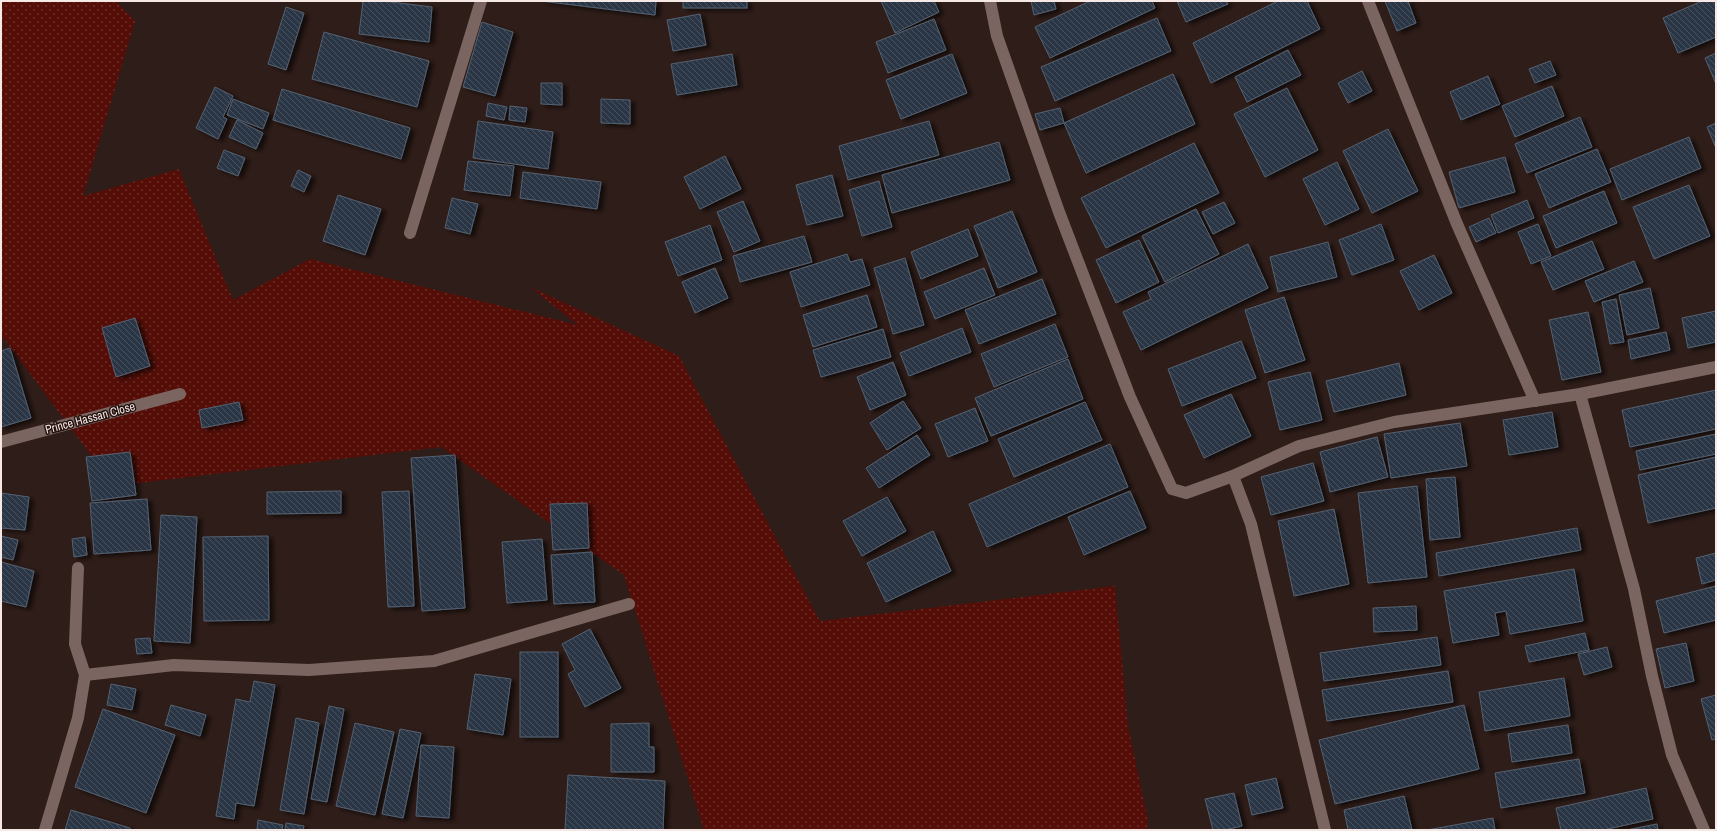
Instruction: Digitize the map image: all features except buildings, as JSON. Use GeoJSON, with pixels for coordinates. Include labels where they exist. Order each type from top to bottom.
{"type":"FeatureCollection","features":[{"type":"Feature","properties":{"kind":"street"},"geometry":{"type":"LineString","coordinates":[[410,233],[481,1]]}},
{"type":"Feature","properties":{"kind":"street"},"geometry":{"type":"LineString","coordinates":[[990,1],[997,36],[1059,212],[1130,397],[1172,489],[1186,493],[1233,476],[1299,446],[1394,422],[1580,394],[1716,367]]}},
{"type":"Feature","properties":{"kind":"street"},"geometry":{"type":"LineString","coordinates":[[1368,1],[1457,224],[1534,401]]}},
{"type":"Feature","properties":{"kind":"street","name":"Prince Hassan Close"},"geometry":{"type":"LineString","coordinates":[[1,442],[180,394]]}},
{"type":"Feature","properties":{"kind":"street"},"geometry":{"type":"LineString","coordinates":[[1580,394],[1634,589],[1652,676],[1672,755],[1704,830]]}},
{"type":"Feature","properties":{"kind":"street"},"geometry":{"type":"LineString","coordinates":[[1233,476],[1251,524],[1325,830]]}},
{"type":"Feature","properties":{"kind":"street"},"geometry":{"type":"LineString","coordinates":[[45,830],[78,718],[85,675],[75,644],[78,568]]}},
{"type":"Feature","properties":{"kind":"street"},"geometry":{"type":"LineString","coordinates":[[85,675],[174,665],[309,670],[434,661],[628,604]]}},
{"type":"Feature","properties":{"kind":"shaded area"},"geometry":{"type":"Polygon","coordinates":[[[1,1],[116,1],[135,21],[83,196],[179,169],[233,300],[310,259],[578,325],[530,287],[679,356],[820,621],[1115,586],[1128,726],[1148,821],[1146,830],[704,830],[624,575],[441,447],[114,486],[1,335],[1,1]]]}}]}
